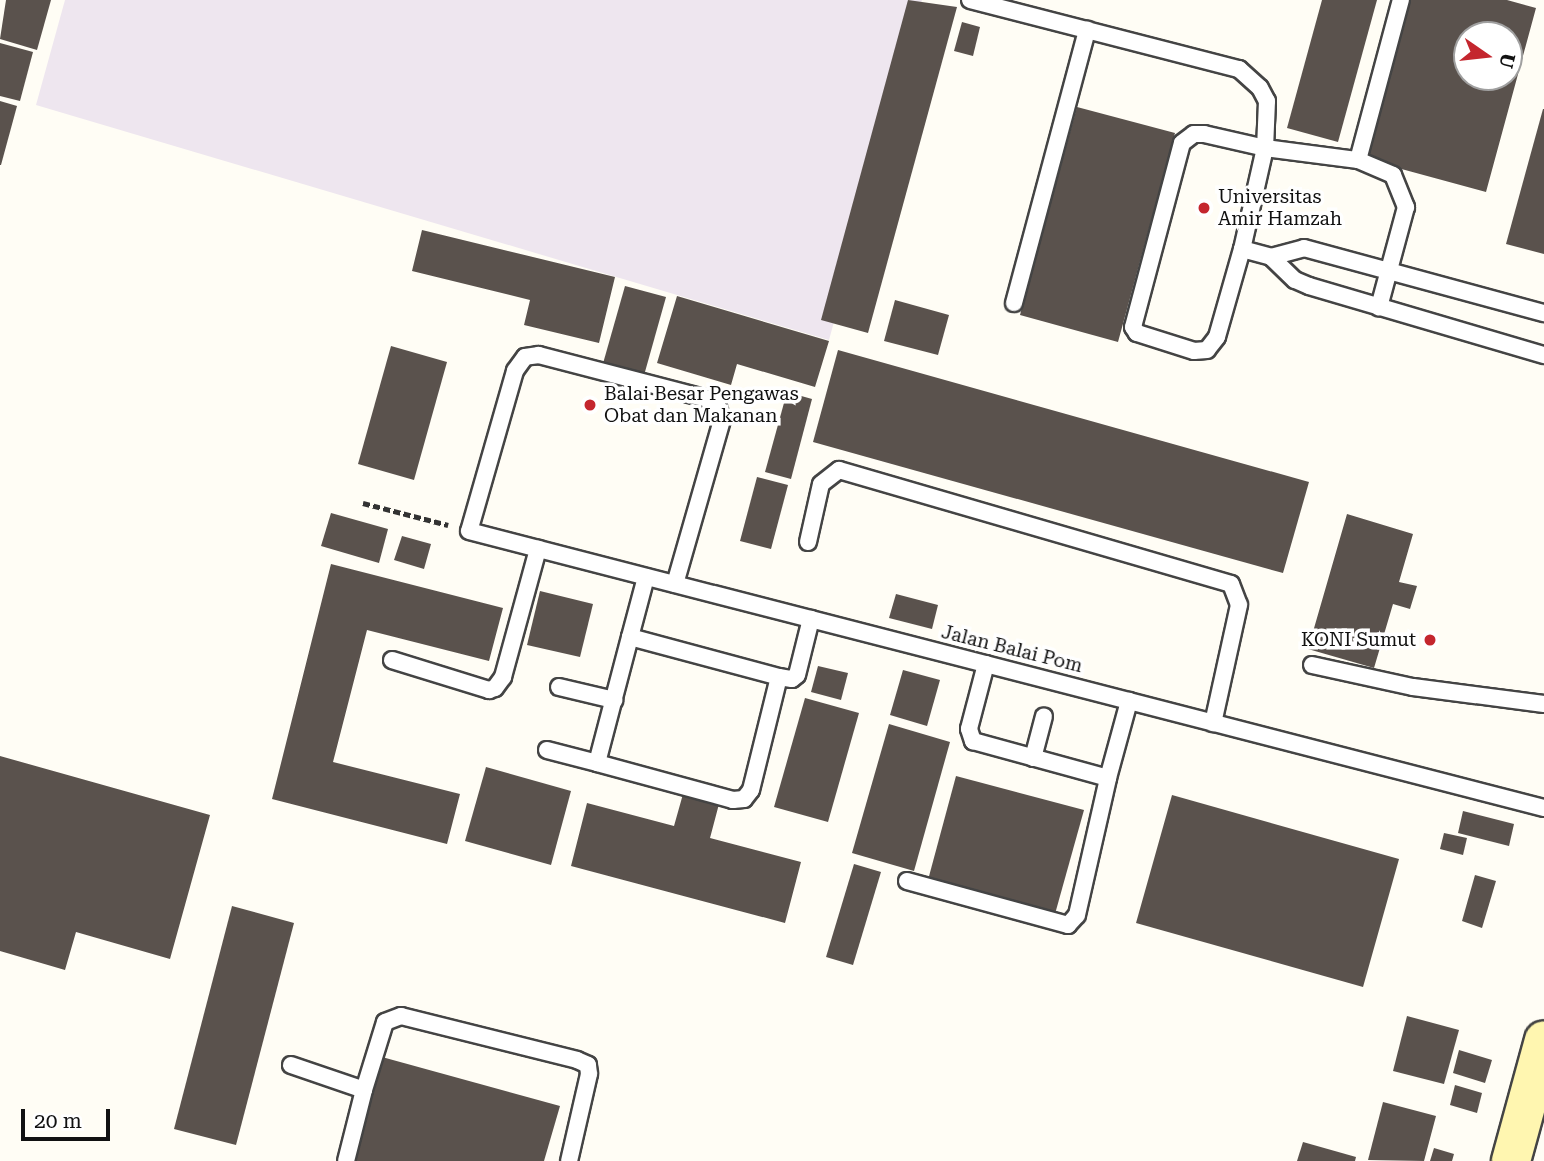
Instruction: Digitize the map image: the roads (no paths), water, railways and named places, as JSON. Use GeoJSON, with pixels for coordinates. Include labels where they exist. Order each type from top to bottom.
{"type":"FeatureCollection","features":[{"type":"Feature","properties":{"kind":"street"},"geometry":{"type":"LineString","coordinates":[[1511,1161],[1544,1040]]}},
{"type":"Feature","properties":{"kind":"lane"},"geometry":{"type":"LineString","coordinates":[[970,0],[1239,69],[1260,88],[1267,101],[1265,148],[1242,249],[1217,337],[1207,349],[1194,351],[1137,333],[1134,312],[1182,143],[1194,134],[1265,148],[1358,160],[1393,175],[1404,195],[1405,207],[1379,307]]}},
{"type":"Feature","properties":{"kind":"lane"},"geometry":{"type":"LineString","coordinates":[[1358,160],[1401,0]]}},
{"type":"Feature","properties":{"kind":"lane"},"geometry":{"type":"LineString","coordinates":[[1014,303],[1087,30]]}},
{"type":"Feature","properties":{"kind":"lane"},"geometry":{"type":"LineString","coordinates":[[1271,257],[1304,248],[1544,313]]}},
{"type":"Feature","properties":{"kind":"lane"},"geometry":{"type":"LineString","coordinates":[[1242,249],[1271,257],[1294,280],[1544,355]]}},
{"type":"Feature","properties":{"kind":"lane","name":"Jalan Balai Pom"},"geometry":{"type":"LineString","coordinates":[[675,584],[722,420],[718,407],[708,399],[540,355],[525,357],[515,371],[469,531],[1544,808]]}},
{"type":"Feature","properties":{"kind":"lane"},"geometry":{"type":"LineString","coordinates":[[808,542],[821,484],[839,470],[1231,584],[1239,605],[1213,723]]}},
{"type":"Feature","properties":{"kind":"lane"},"geometry":{"type":"LineString","coordinates":[[391,660],[489,690],[500,684],[538,549]]}},
{"type":"Feature","properties":{"kind":"lane"},"geometry":{"type":"LineString","coordinates":[[597,763],[646,577]]}},
{"type":"Feature","properties":{"kind":"lane"},"geometry":{"type":"LineString","coordinates":[[630,637],[779,677],[797,675],[811,619]]}},
{"type":"Feature","properties":{"kind":"lane"},"geometry":{"type":"LineString","coordinates":[[986,664],[970,738],[976,743],[1108,778]]}},
{"type":"Feature","properties":{"kind":"lane"},"geometry":{"type":"LineString","coordinates":[[1312,665],[1413,687],[1544,704]]}},
{"type":"Feature","properties":{"kind":"lane"},"geometry":{"type":"LineString","coordinates":[[547,750],[744,799],[751,790],[779,677]]}},
{"type":"Feature","properties":{"kind":"lane"},"geometry":{"type":"LineString","coordinates":[[559,687],[614,700]]}},
{"type":"Feature","properties":{"kind":"lane"},"geometry":{"type":"LineString","coordinates":[[907,881],[1068,925],[1077,915],[1108,778],[1129,701]]}},
{"type":"Feature","properties":{"kind":"lane"},"geometry":{"type":"LineString","coordinates":[[1033,758],[1044,716]]}},
{"type":"Feature","properties":{"kind":"lane"},"geometry":{"type":"LineString","coordinates":[[346,1161],[386,1021],[401,1016],[588,1065],[589,1074],[569,1161]]}},
{"type":"Feature","properties":{"kind":"lane"},"geometry":{"type":"LineString","coordinates":[[291,1065],[365,1090]]}},
{"type":"Feature","properties":{"kind":"place","name":"Universitas Amir Hamzah"},"geometry":{"type":"Point","coordinates":[1204,208]}},
{"type":"Feature","properties":{"kind":"place","name":"Balai Besar Pengawas Obat dan Makanan"},"geometry":{"type":"Point","coordinates":[590,405]}},
{"type":"Feature","properties":{"kind":"place","name":"KONI Sumut"},"geometry":{"type":"Point","coordinates":[1430,640]}}]}
